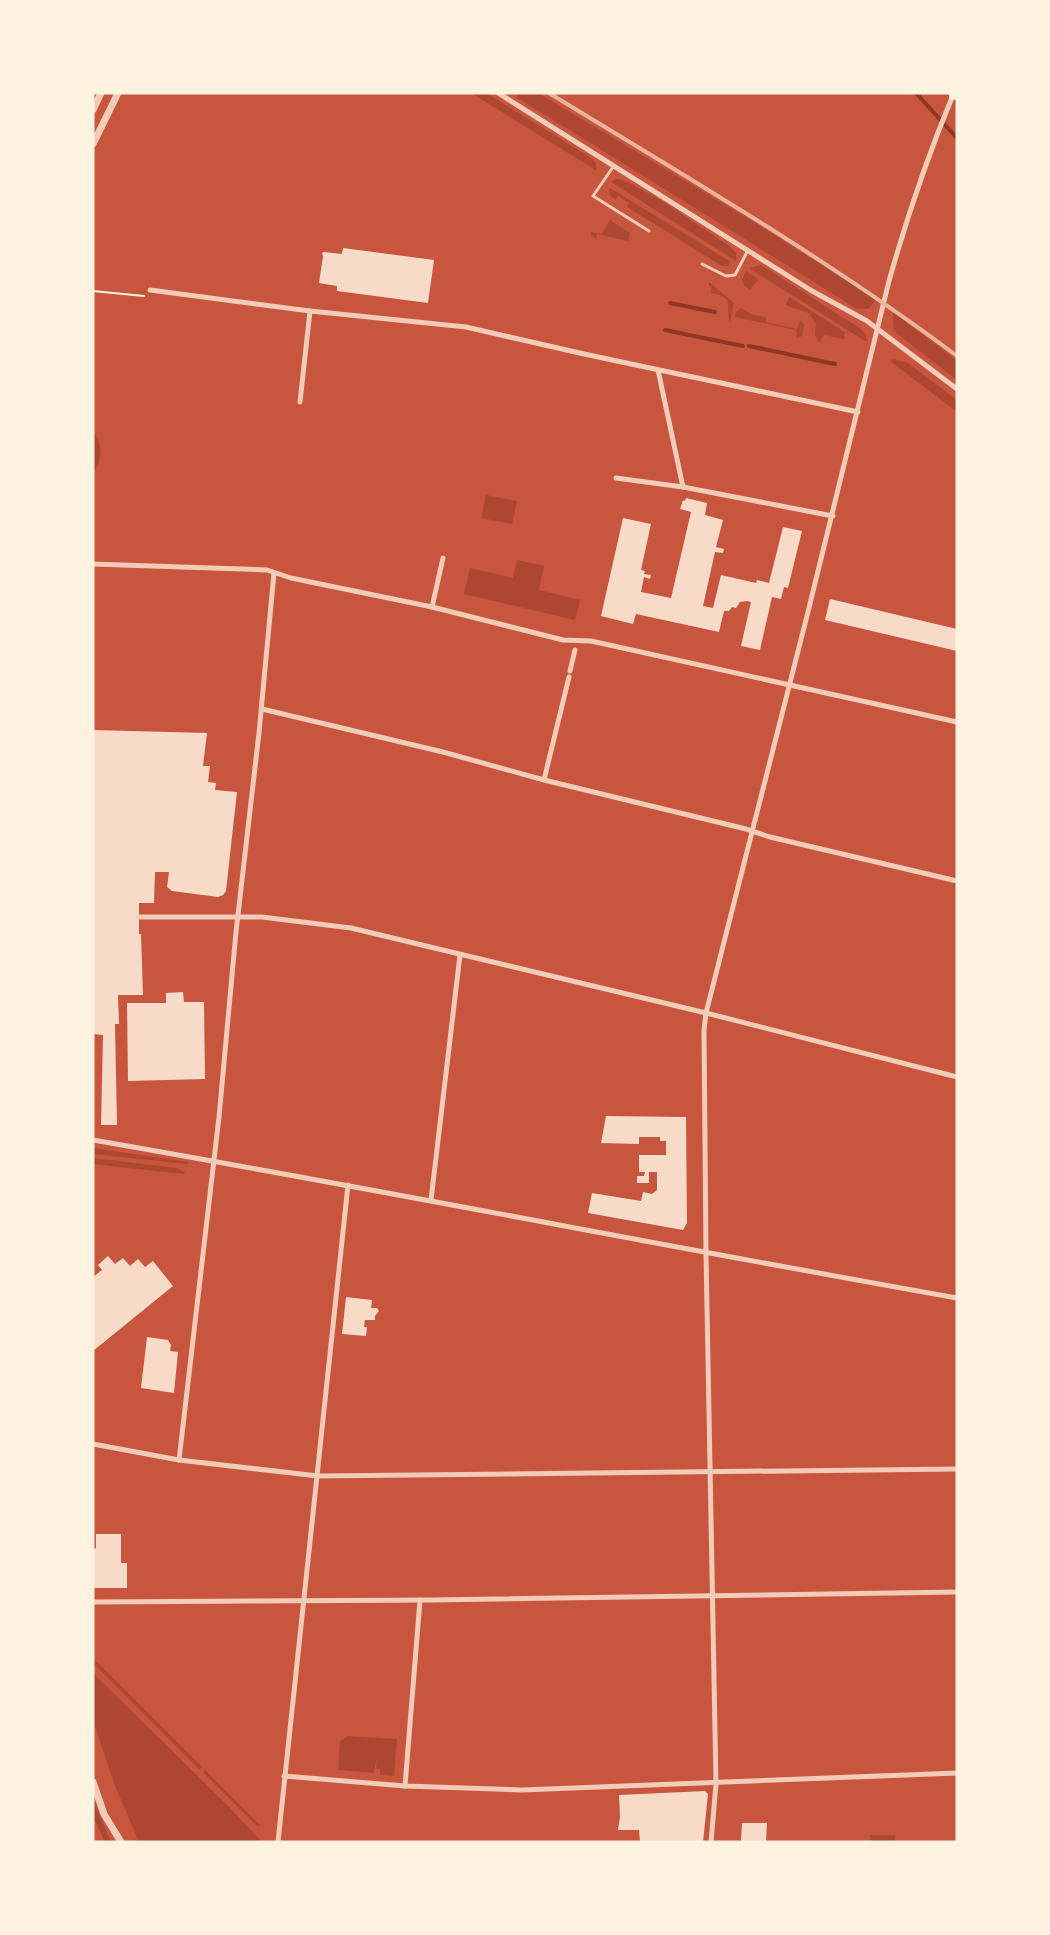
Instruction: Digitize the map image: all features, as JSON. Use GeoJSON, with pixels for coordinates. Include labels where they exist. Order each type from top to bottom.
{"type":"FeatureCollection","features":[{"type":"Feature","properties":{"kind":"street"},"geometry":{"type":"LineString","coordinates":[[93,110],[101,93]]}},
{"type":"Feature","properties":{"kind":"street"},"geometry":{"type":"LineString","coordinates":[[93,144],[118,93]]}},
{"type":"Feature","properties":{"kind":"street"},"geometry":{"type":"LineString","coordinates":[[498,93],[812,291],[867,321],[957,389]]}},
{"type":"Feature","properties":{"kind":"street"},"geometry":{"type":"LineString","coordinates":[[711,1842],[716,1784],[706,1254],[704,1031],[706,1013],[903,233],[953,94]]}},
{"type":"Feature","properties":{"kind":"street"},"geometry":{"type":"LineString","coordinates":[[150,290],[310,311],[466,327],[858,412]]}},
{"type":"Feature","properties":{"kind":"street"},"geometry":{"type":"LineString","coordinates":[[300,402],[310,311]]}},
{"type":"Feature","properties":{"kind":"street"},"geometry":{"type":"LineString","coordinates":[[658,370],[683,487]]}},
{"type":"Feature","properties":{"kind":"street"},"geometry":{"type":"LineString","coordinates":[[616,478],[683,487],[832,516]]}},
{"type":"Feature","properties":{"kind":"street"},"geometry":{"type":"LineString","coordinates":[[432,607],[443,558]]}},
{"type":"Feature","properties":{"kind":"street"},"geometry":{"type":"LineString","coordinates":[[93,564],[225,570],[258,568],[291,578],[432,607],[562,640],[591,640],[957,722]]}},
{"type":"Feature","properties":{"kind":"street"},"geometry":{"type":"LineString","coordinates":[[179,1460],[262,709],[274,573]]}},
{"type":"Feature","properties":{"kind":"street"},"geometry":{"type":"LineString","coordinates":[[544,780],[575,650]]}},
{"type":"Feature","properties":{"kind":"street"},"geometry":{"type":"LineString","coordinates":[[262,709],[444,752],[544,780],[770,837],[957,881]]}},
{"type":"Feature","properties":{"kind":"street"},"geometry":{"type":"LineString","coordinates":[[139,917],[262,917],[351,928],[706,1013],[957,1077]]}},
{"type":"Feature","properties":{"kind":"street"},"geometry":{"type":"LineString","coordinates":[[431,1200],[460,955]]}},
{"type":"Feature","properties":{"kind":"street"},"geometry":{"type":"LineString","coordinates":[[93,1140],[431,1200],[706,1254],[957,1298]]}},
{"type":"Feature","properties":{"kind":"street"},"geometry":{"type":"LineString","coordinates":[[278,1842],[348,1185]]}},
{"type":"Feature","properties":{"kind":"street"},"geometry":{"type":"LineString","coordinates":[[93,1444],[179,1460],[318,1476],[957,1469]]}},
{"type":"Feature","properties":{"kind":"street"},"geometry":{"type":"LineString","coordinates":[[93,1602],[957,1592]]}},
{"type":"Feature","properties":{"kind":"street"},"geometry":{"type":"LineString","coordinates":[[405,1786],[420,1600]]}},
{"type":"Feature","properties":{"kind":"street"},"geometry":{"type":"LineString","coordinates":[[284,1776],[405,1786],[522,1790],[957,1773]]}},
{"type":"Feature","properties":{"kind":"street"},"geometry":{"type":"LineString","coordinates":[[93,1782],[104,1814],[121,1842]]}},
{"type":"Feature","properties":{"kind":"lane"},"geometry":{"type":"LineString","coordinates":[[614,165],[593,196],[649,231]]}},
{"type":"Feature","properties":{"kind":"lane"},"geometry":{"type":"LineString","coordinates":[[702,264],[726,276],[735,275],[748,250]]}},
{"type":"Feature","properties":{"kind":"path"},"geometry":{"type":"LineString","coordinates":[[93,291],[148,297],[150,290]]}},
{"type":"Feature","properties":{"kind":"shaded area"},"geometry":{"type":"Polygon","coordinates":[[[486,93],[590,157],[596,163],[597,171],[473,94],[486,93]]]}},
{"type":"Feature","properties":{"kind":"shaded area"},"geometry":{"type":"Polygon","coordinates":[[[516,93],[538,93],[754,222],[875,299],[873,304],[868,309],[857,309],[518,98],[516,93]]]}},
{"type":"Feature","properties":{"kind":"shaded area"},"geometry":{"type":"Polygon","coordinates":[[[616,179],[625,181],[654,196],[728,245],[736,253],[736,261],[611,182],[616,179]]]}},
{"type":"Feature","properties":{"kind":"shaded area"},"geometry":{"type":"Polygon","coordinates":[[[610,188],[731,262],[728,266],[722,266],[627,207],[629,203],[618,196],[615,200],[609,194],[610,188]]]}},
{"type":"Feature","properties":{"kind":"shaded area"},"geometry":{"type":"Polygon","coordinates":[[[610,220],[630,233],[628,241],[597,234],[596,239],[591,235],[591,232],[602,234],[610,220]]]}},
{"type":"Feature","properties":{"kind":"shaded area"},"geometry":{"type":"Polygon","coordinates":[[[761,265],[861,329],[867,341],[749,268],[761,265]]]}},
{"type":"Feature","properties":{"kind":"shaded area"},"geometry":{"type":"Polygon","coordinates":[[[746,271],[758,279],[750,290],[742,280],[746,271]]]}},
{"type":"Feature","properties":{"kind":"shaded area"},"geometry":{"type":"Polygon","coordinates":[[[709,282],[734,303],[730,323],[727,300],[711,293],[712,286],[709,282]]]}},
{"type":"Feature","properties":{"kind":"shaded area"},"geometry":{"type":"Polygon","coordinates":[[[789,297],[845,332],[844,339],[824,335],[820,343],[815,335],[816,324],[809,313],[786,305],[789,297]]]}},
{"type":"Feature","properties":{"kind":"shaded area"},"geometry":{"type":"Polygon","coordinates":[[[741,308],[751,314],[766,317],[766,322],[797,329],[800,320],[804,325],[802,336],[797,338],[796,330],[735,317],[736,312],[741,308]]]}},
{"type":"Feature","properties":{"kind":"shaded area"},"geometry":{"type":"Polygon","coordinates":[[[893,312],[957,361],[957,380],[895,332],[893,312]]]}},
{"type":"Feature","properties":{"kind":"shaded area"},"geometry":{"type":"Polygon","coordinates":[[[893,359],[908,363],[957,400],[957,412],[891,362],[893,359]]]}},
{"type":"Feature","properties":{"kind":"shaded area"},"geometry":{"type":"Polygon","coordinates":[[[93,432],[99,440],[100,450],[95,470],[93,470],[93,432]]]}},
{"type":"Feature","properties":{"kind":"shaded area"},"geometry":{"type":"Polygon","coordinates":[[[486,495],[517,501],[512,524],[481,518],[486,495]]]}},
{"type":"Feature","properties":{"kind":"shaded area"},"geometry":{"type":"Polygon","coordinates":[[[517,560],[544,566],[539,590],[580,600],[575,620],[464,594],[470,568],[513,578],[517,560]]]}},
{"type":"Feature","properties":{"kind":"shaded area"},"geometry":{"type":"Polygon","coordinates":[[[93,1148],[188,1162],[188,1164],[93,1154],[93,1148]]]}},
{"type":"Feature","properties":{"kind":"shaded area"},"geometry":{"type":"Polygon","coordinates":[[[93,1158],[177,1168],[185,1172],[184,1174],[93,1164],[93,1158]]]}},
{"type":"Feature","properties":{"kind":"shaded area"},"geometry":{"type":"Polygon","coordinates":[[[93,1658],[202,1767],[199,1769],[93,1663],[93,1658]]]}},
{"type":"Feature","properties":{"kind":"shaded area"},"geometry":{"type":"Polygon","coordinates":[[[93,1673],[262,1842],[139,1842],[115,1786],[93,1721],[93,1673]]]}},
{"type":"Feature","properties":{"kind":"shaded area"},"geometry":{"type":"Polygon","coordinates":[[[348,1736],[397,1739],[394,1776],[380,1775],[380,1769],[376,1769],[377,1756],[374,1773],[338,1770],[340,1741],[348,1736]]]}},
{"type":"Feature","properties":{"kind":"shaded area"},"geometry":{"type":"Polygon","coordinates":[[[205,1770],[260,1825],[258,1827],[203,1772],[205,1770]]]}},
{"type":"Feature","properties":{"kind":"shaded area"},"geometry":{"type":"Polygon","coordinates":[[[93,1800],[111,1842],[105,1842],[93,1817],[93,1800]]]}},
{"type":"Feature","properties":{"kind":"shaded area"},"geometry":{"type":"Polygon","coordinates":[[[870,1835],[895,1835],[895,1842],[870,1842],[870,1835]]]}},
{"type":"Feature","properties":{"kind":"building"},"geometry":{"type":"Polygon","coordinates":[[[343,248],[434,260],[428,303],[337,291],[337,286],[319,283],[322,253],[342,254],[343,248]]]}},
{"type":"Feature","properties":{"kind":"building"},"geometry":{"type":"Polygon","coordinates":[[[686,498],[707,503],[705,515],[723,520],[716,547],[724,549],[723,553],[715,552],[703,606],[713,608],[721,575],[756,583],[757,580],[769,583],[783,527],[802,531],[788,588],[784,587],[781,599],[772,597],[760,650],[741,646],[751,602],[747,601],[740,602],[736,608],[732,607],[729,611],[724,611],[719,632],[636,614],[633,624],[601,616],[623,518],[651,524],[641,570],[645,571],[644,574],[651,575],[650,579],[644,577],[641,592],[671,598],[691,512],[680,509],[686,498]]]}},
{"type":"Feature","properties":{"kind":"building"},"geometry":{"type":"Polygon","coordinates":[[[830,599],[957,629],[957,651],[825,620],[830,599]]]}},
{"type":"Feature","properties":{"kind":"building"},"geometry":{"type":"Polygon","coordinates":[[[93,730],[207,733],[203,766],[210,766],[208,782],[216,783],[215,790],[237,792],[226,891],[223,895],[218,897],[172,891],[167,887],[169,872],[155,872],[154,903],[139,903],[143,995],[118,995],[119,1024],[115,1024],[117,1125],[101,1125],[103,1035],[93,1034],[93,730]]]}},
{"type":"Feature","properties":{"kind":"building"},"geometry":{"type":"Polygon","coordinates":[[[183,992],[184,1002],[204,1002],[205,1079],[128,1081],[127,1003],[166,1003],[166,993],[183,992]]]}},
{"type":"Feature","properties":{"kind":"building"},"geometry":{"type":"Polygon","coordinates":[[[606,1116],[686,1117],[687,1223],[683,1230],[588,1213],[592,1193],[641,1201],[643,1192],[652,1194],[657,1190],[657,1172],[649,1172],[649,1183],[637,1183],[637,1176],[644,1176],[645,1172],[639,1172],[639,1155],[666,1155],[666,1141],[660,1141],[660,1137],[639,1137],[639,1144],[601,1143],[606,1116]]]}},
{"type":"Feature","properties":{"kind":"building"},"geometry":{"type":"Polygon","coordinates":[[[108,1256],[115,1264],[123,1258],[130,1266],[138,1259],[145,1267],[153,1261],[173,1286],[93,1351],[93,1277],[102,1270],[98,1265],[108,1256]]]}},
{"type":"Feature","properties":{"kind":"building"},"geometry":{"type":"Polygon","coordinates":[[[346,1297],[372,1300],[371,1308],[377,1308],[379,1311],[375,1320],[365,1320],[366,1336],[342,1334],[346,1297]]]}},
{"type":"Feature","properties":{"kind":"building"},"geometry":{"type":"Polygon","coordinates":[[[147,1337],[168,1340],[171,1345],[170,1351],[178,1352],[174,1393],[141,1388],[147,1337]]]}},
{"type":"Feature","properties":{"kind":"building"},"geometry":{"type":"Polygon","coordinates":[[[96,1534],[121,1534],[121,1563],[127,1563],[127,1588],[93,1588],[93,1549],[96,1548],[96,1534]]]}},
{"type":"Feature","properties":{"kind":"building"},"geometry":{"type":"Polygon","coordinates":[[[705,1791],[708,1794],[703,1842],[640,1841],[639,1830],[618,1830],[619,1795],[705,1791]]]}},
{"type":"Feature","properties":{"kind":"building"},"geometry":{"type":"Polygon","coordinates":[[[742,1823],[767,1823],[766,1842],[741,1842],[742,1823]]]}},
{"type":"Feature","properties":{"kind":"waterway"},"geometry":{"type":"LineString","coordinates":[[916,93],[957,138]]}},
{"type":"Feature","properties":{"kind":"waterway"},"geometry":{"type":"LineString","coordinates":[[670,303],[715,312]]}},
{"type":"Feature","properties":{"kind":"waterway"},"geometry":{"type":"LineString","coordinates":[[665,330],[743,346]]}},
{"type":"Feature","properties":{"kind":"waterway"},"geometry":{"type":"LineString","coordinates":[[749,346],[835,364]]}},
{"type":"Feature","properties":{"kind":"railway"},"geometry":{"type":"LineString","coordinates":[[549,93],[807,252],[957,356]]}}]}
